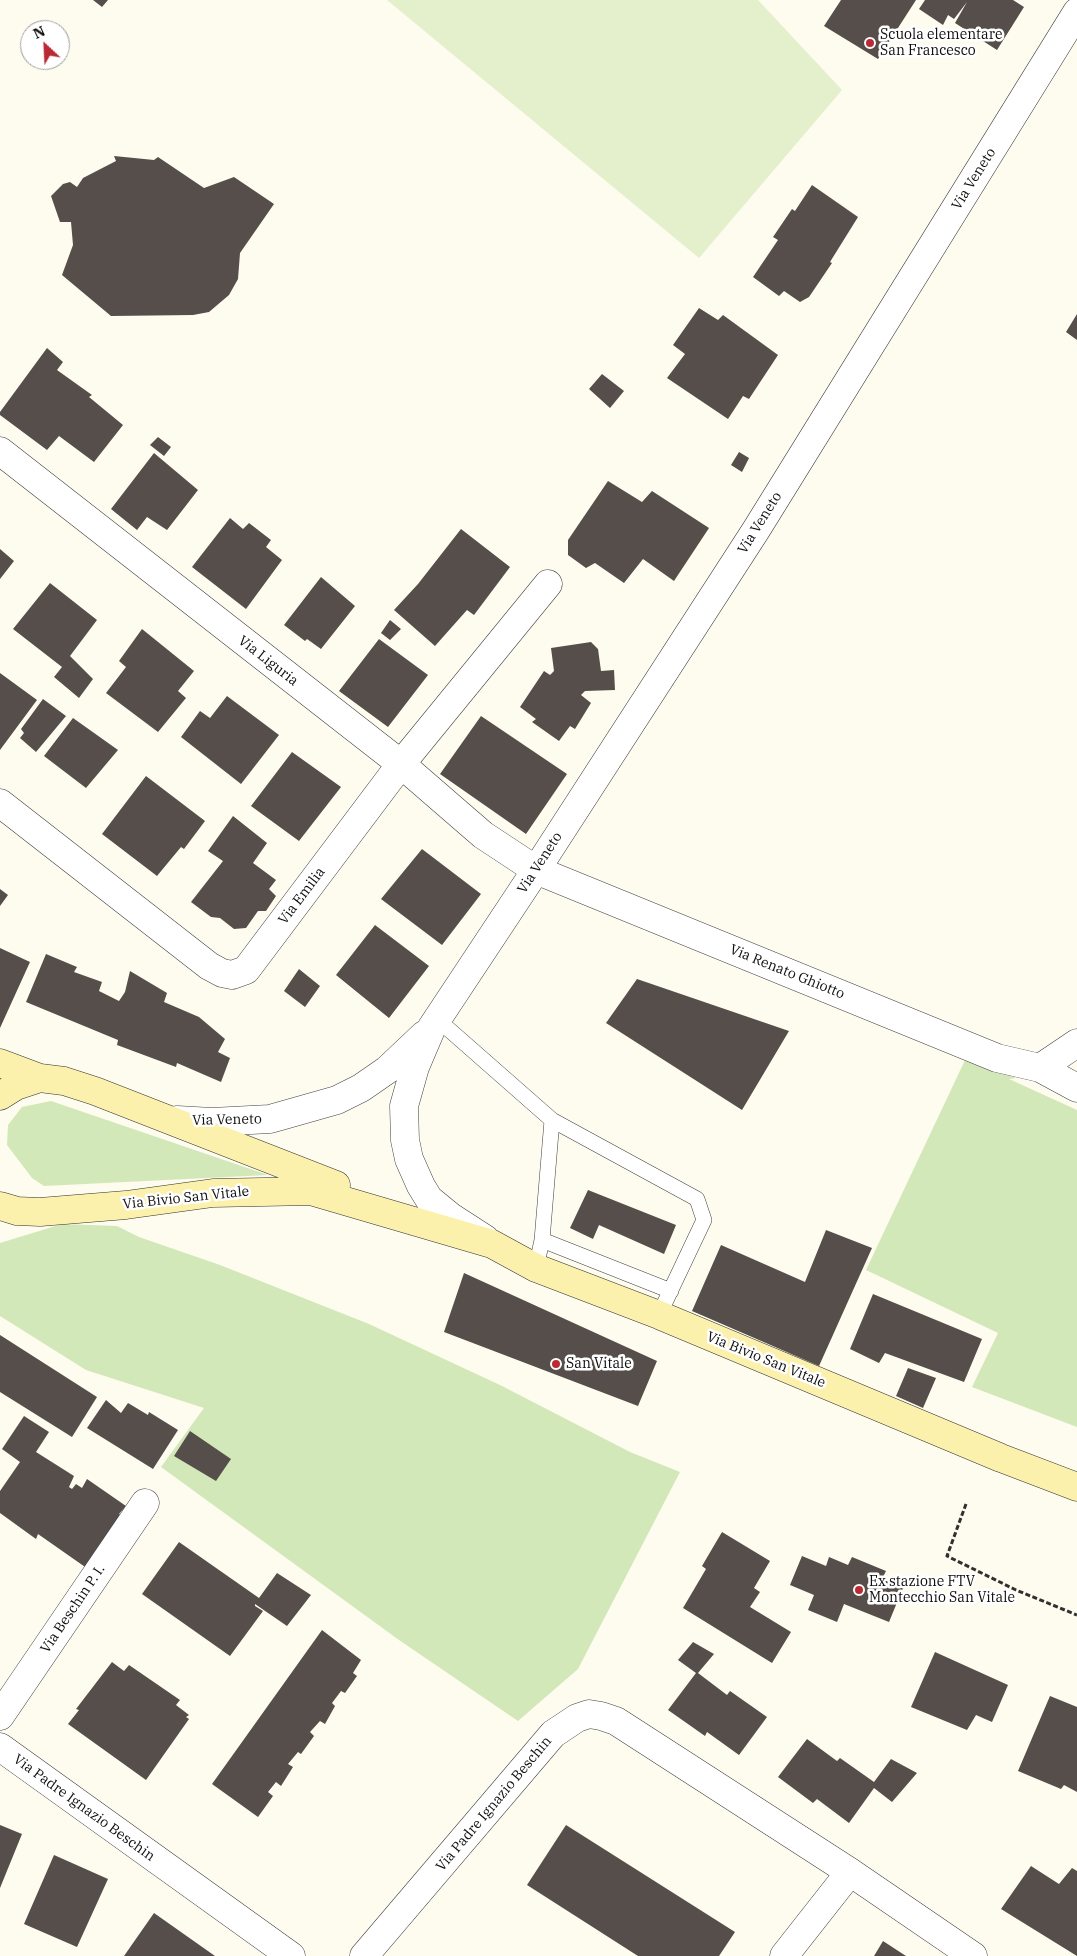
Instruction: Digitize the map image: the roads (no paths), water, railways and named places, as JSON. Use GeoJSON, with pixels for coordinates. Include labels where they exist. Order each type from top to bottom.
{"type":"FeatureCollection","features":[{"type":"Feature","properties":{"kind":"main road","name":"Via Bivio San Vitale"},"geometry":{"type":"LineString","coordinates":[[0,1062],[40,1078],[64,1081],[95,1091],[173,1120],[456,1233]]}},
{"type":"Feature","properties":{"kind":"main road","name":"Via Bivio San Vitale"},"geometry":{"type":"LineString","coordinates":[[0,1096],[16,1086],[40,1078]]}},
{"type":"Feature","properties":{"kind":"main road","name":"Via Bivio San Vitale"},"geometry":{"type":"LineString","coordinates":[[0,1206],[17,1211],[40,1212],[126,1205],[213,1193],[311,1191],[492,1244],[536,1268],[659,1316],[919,1422],[1001,1458],[1077,1487]]}},
{"type":"Feature","properties":{"kind":"main road"},"geometry":{"type":"LineString","coordinates":[[0,1214],[40,1212]]}},
{"type":"Feature","properties":{"kind":"street","name":"Via Veneto"},"geometry":{"type":"LineString","coordinates":[[492,1244],[450,1217],[429,1199],[420,1186],[409,1159],[405,1140],[404,1106],[415,1067],[434,1023],[536,870],[756,530],[1077,12]]}},
{"type":"Feature","properties":{"kind":"street","name":"Via Liguria"},"geometry":{"type":"LineString","coordinates":[[0,451],[401,764],[483,836],[536,870]]}},
{"type":"Feature","properties":{"kind":"street","name":"Via Emilia"},"geometry":{"type":"LineString","coordinates":[[0,803],[209,966],[222,973],[232,975],[246,970],[401,764],[548,584]]}},
{"type":"Feature","properties":{"kind":"street","name":"Via Renato Ghiotto"},"geometry":{"type":"LineString","coordinates":[[536,870],[997,1058],[1040,1068],[1077,1088]]}},
{"type":"Feature","properties":{"kind":"street","name":"Via Veneto"},"geometry":{"type":"LineString","coordinates":[[173,1120],[212,1122],[270,1119],[337,1100],[361,1088],[387,1070],[434,1023]]}},
{"type":"Feature","properties":{"kind":"street"},"geometry":{"type":"LineString","coordinates":[[1040,1068],[1077,1043]]}},
{"type":"Feature","properties":{"kind":"street","name":"Via Beschin P. I."},"geometry":{"type":"LineString","coordinates":[[0,1716],[146,1503]]}},
{"type":"Feature","properties":{"kind":"street","name":"Via Padre Ignazio Beschin"},"geometry":{"type":"LineString","coordinates":[[364,1956],[552,1734],[577,1718],[589,1714],[616,1721],[850,1872],[973,1956]]}},
{"type":"Feature","properties":{"kind":"street","name":"Via Padre Ignazio Beschin"},"geometry":{"type":"LineString","coordinates":[[0,1747],[291,1956]]}},
{"type":"Feature","properties":{"kind":"street"},"geometry":{"type":"LineString","coordinates":[[784,1956],[850,1872]]}},
{"type":"Feature","properties":{"kind":"lane"},"geometry":{"type":"LineString","coordinates":[[434,1023],[552,1120],[697,1199],[704,1220],[659,1316]]}},
{"type":"Feature","properties":{"kind":"lane"},"geometry":{"type":"LineString","coordinates":[[536,1268],[542,1240],[552,1120]]}},
{"type":"Feature","properties":{"kind":"lane"},"geometry":{"type":"LineString","coordinates":[[542,1240],[671,1291]]}},
{"type":"Feature","properties":{"kind":"place","name":"Scuola elementare San Francesco"},"geometry":{"type":"Point","coordinates":[870,43]}},
{"type":"Feature","properties":{"kind":"place","name":"San Vitale"},"geometry":{"type":"Point","coordinates":[556,1364]}},
{"type":"Feature","properties":{"kind":"place","name":"Ex stazione FTV Montecchio San Vitale"},"geometry":{"type":"Point","coordinates":[859,1590]}}]}
